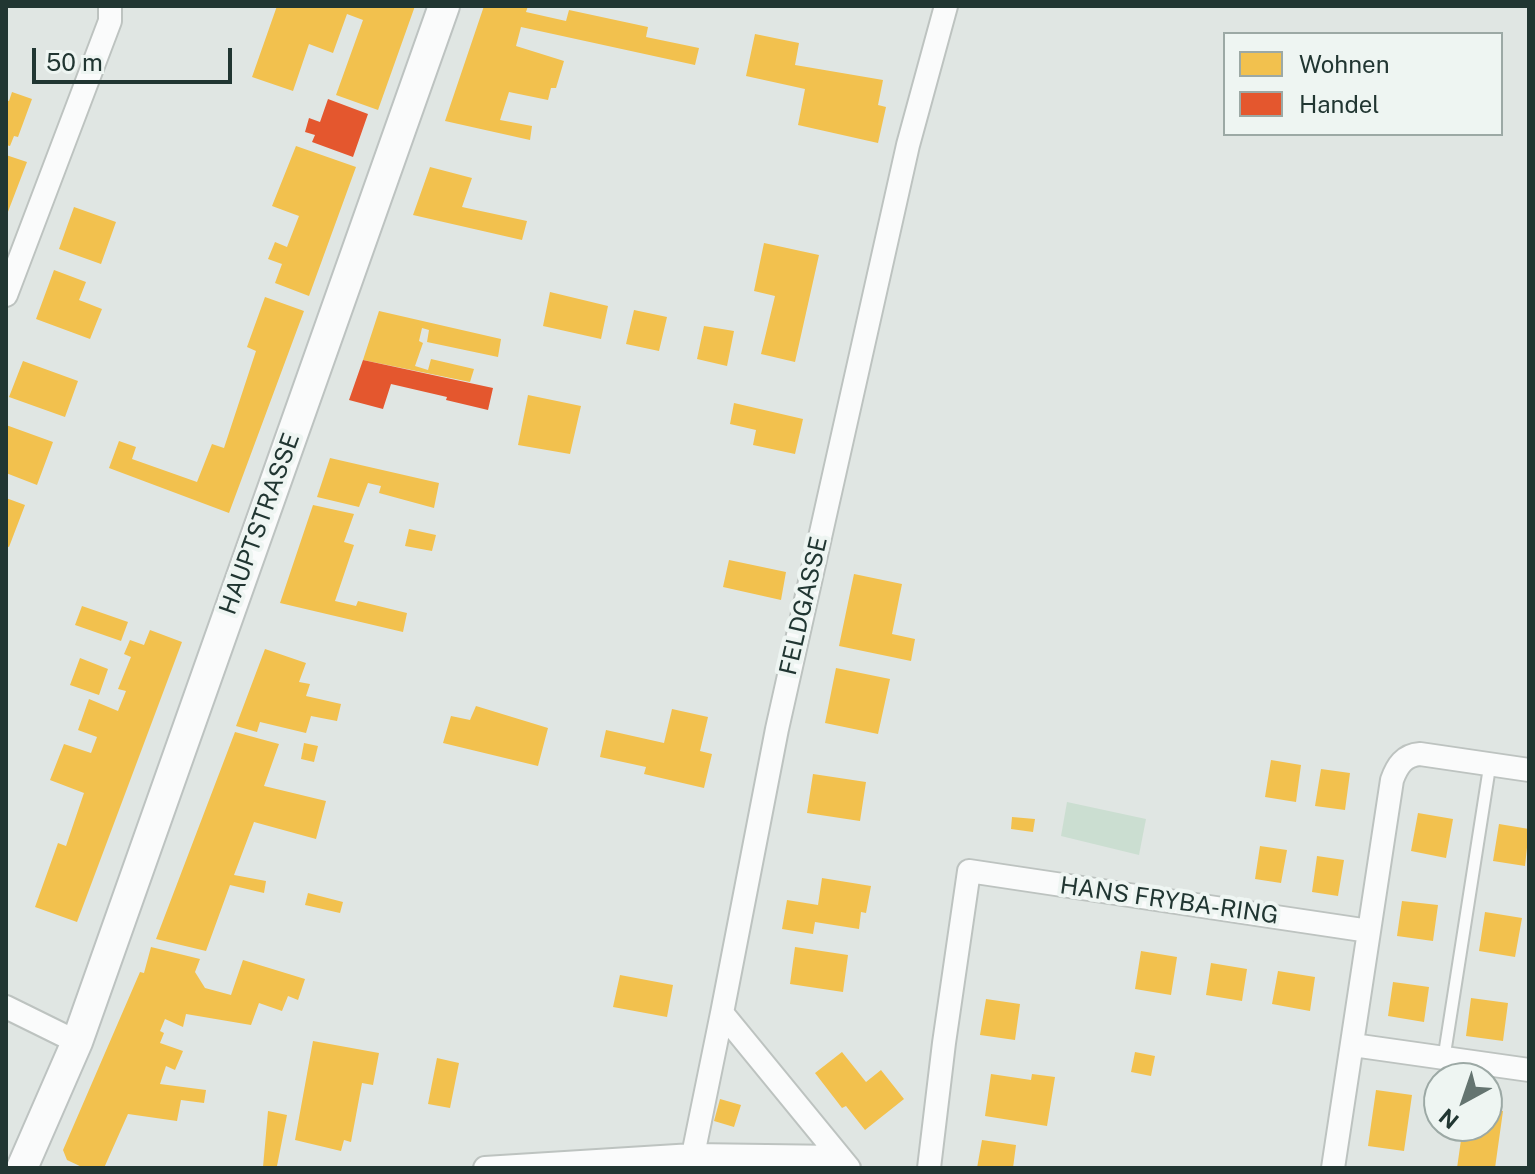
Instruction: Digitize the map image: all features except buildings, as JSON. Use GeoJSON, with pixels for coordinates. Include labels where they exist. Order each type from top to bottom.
{"type":"FeatureCollection","features":[{"type":"Feature","properties":{"kind":"main road","name":"HAUPTSTRASSE"},"geometry":{"type":"LineString","coordinates":[[22,1168],[77,1042],[444,6]]}},
{"type":"Feature","properties":{"kind":"street"},"geometry":{"type":"LineString","coordinates":[[6,295],[110,21],[110,6]]}},
{"type":"Feature","properties":{"kind":"street","name":"FELDGASSE"},"geometry":{"type":"LineString","coordinates":[[693,1155],[777,729],[908,145],[946,6]]}},
{"type":"Feature","properties":{"kind":"street"},"geometry":{"type":"LineString","coordinates":[[1333,1168],[1392,780],[1397,767],[1407,757],[1420,754],[1529,770]]}},
{"type":"Feature","properties":{"kind":"street","name":"HANS FRYBA-RING"},"geometry":{"type":"LineString","coordinates":[[929,1168],[969,871],[1369,931]]}},
{"type":"Feature","properties":{"kind":"street"},"geometry":{"type":"LineString","coordinates":[[6,1007],[77,1042]]}},
{"type":"Feature","properties":{"kind":"street"},"geometry":{"type":"LineString","coordinates":[[722,1013],[844,1162]]}},
{"type":"Feature","properties":{"kind":"street"},"geometry":{"type":"LineString","coordinates":[[1353,1045],[1529,1070]]}},
{"type":"Feature","properties":{"kind":"street"},"geometry":{"type":"LineString","coordinates":[[485,1168],[693,1155],[844,1162]]}},
{"type":"Feature","properties":{"kind":"lane"},"geometry":{"type":"LineString","coordinates":[[1444,1057],[1490,764]]}},
{"type":"Feature","properties":{"kind":"green space"},"geometry":{"type":"Polygon","coordinates":[[[1067,802],[1146,819],[1139,855],[1061,836],[1067,802]]]}}]}
